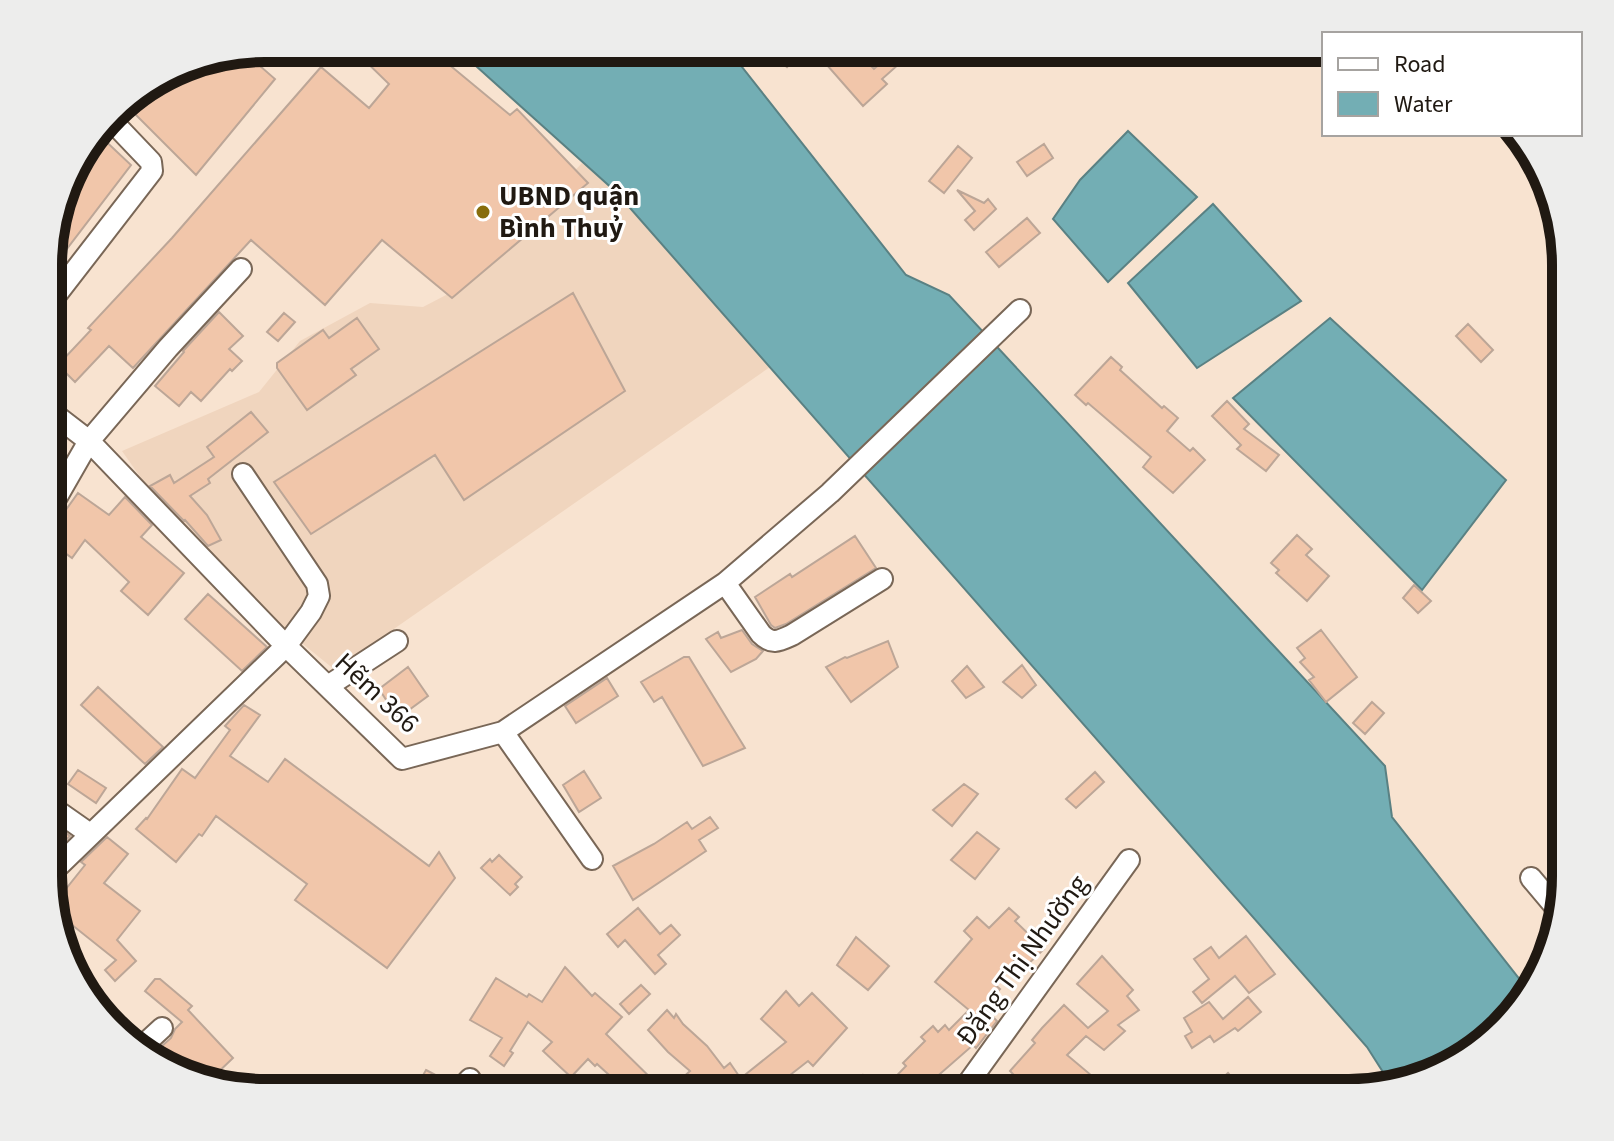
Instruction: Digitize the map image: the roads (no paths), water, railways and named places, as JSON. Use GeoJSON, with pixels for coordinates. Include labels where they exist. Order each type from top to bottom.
{"type":"FeatureCollection","features":[{"type":"Feature","properties":{"kind":"street"},"geometry":{"type":"LineString","coordinates":[[62,287],[152,171],[151,162],[117,126]]}},
{"type":"Feature","properties":{"kind":"street"},"geometry":{"type":"LineString","coordinates":[[62,488],[89,441],[241,269]]}},
{"type":"Feature","properties":{"kind":"street","name":"Hẽm 366"},"geometry":{"type":"LineString","coordinates":[[62,420],[89,441],[286,646],[402,759],[503,732],[725,583],[830,493],[1020,310]]}},
{"type":"Feature","properties":{"kind":"street"},"geometry":{"type":"LineString","coordinates":[[62,862],[286,646],[319,596],[317,584],[243,474]]}},
{"type":"Feature","properties":{"kind":"street"},"geometry":{"type":"LineString","coordinates":[[725,583],[761,634],[767,640],[778,642],[882,579]]}},
{"type":"Feature","properties":{"kind":"street"},"geometry":{"type":"LineString","coordinates":[[328,686],[397,641]]}},
{"type":"Feature","properties":{"kind":"street"},"geometry":{"type":"LineString","coordinates":[[503,732],[592,859]]}},
{"type":"Feature","properties":{"kind":"street"},"geometry":{"type":"LineString","coordinates":[[62,814],[90,834]]}},
{"type":"Feature","properties":{"kind":"street","name":"Đặng Thị Nhường"},"geometry":{"type":"LineString","coordinates":[[971,1079],[1129,860]]}},
{"type":"Feature","properties":{"kind":"street"},"geometry":{"type":"LineString","coordinates":[[1531,878],[1550,901]]}},
{"type":"Feature","properties":{"kind":"street"},"geometry":{"type":"LineString","coordinates":[[148,1041],[162,1028]]}},
{"type":"Feature","properties":{"kind":"water"},"geometry":{"type":"Polygon","coordinates":[[[472,62],[738,62],[906,275],[949,295],[1385,766],[1392,817],[1522,982],[1492,1019],[1472,1037],[1439,1058],[1385,1075],[1367,1047],[616,192],[472,62]]]}},
{"type":"Feature","properties":{"kind":"water"},"geometry":{"type":"Polygon","coordinates":[[[1128,131],[1197,197],[1108,282],[1053,219],[1080,180],[1128,131]]]}},
{"type":"Feature","properties":{"kind":"water"},"geometry":{"type":"Polygon","coordinates":[[[1213,204],[1301,301],[1197,368],[1128,283],[1213,204]]]}},
{"type":"Feature","properties":{"kind":"water"},"geometry":{"type":"Polygon","coordinates":[[[1330,318],[1506,480],[1422,590],[1233,398],[1330,318]]]}},
{"type":"Feature","properties":{"kind":"place","name":"UBND quận Bình Thuỷ"},"geometry":{"type":"Point","coordinates":[483,212]}}]}
